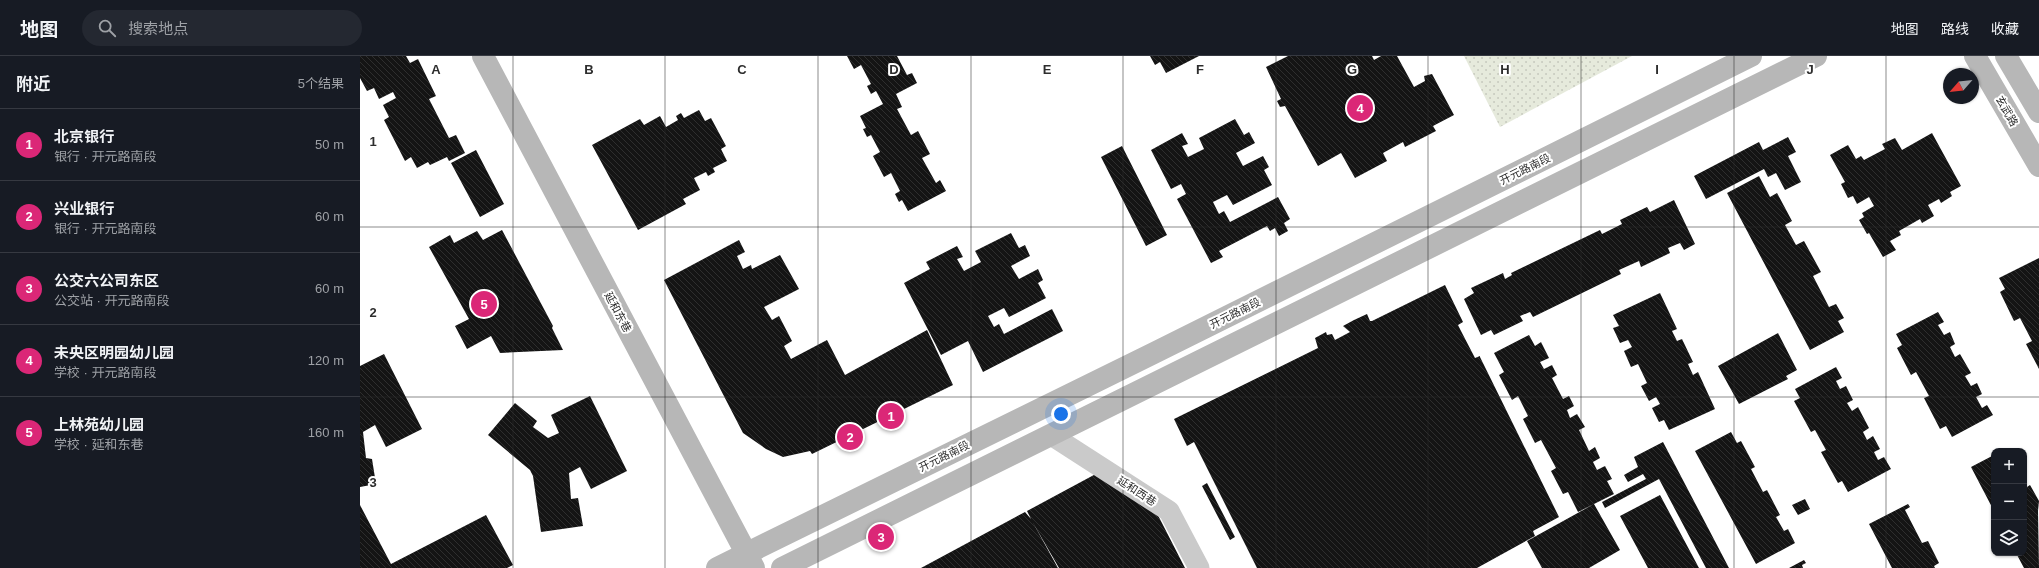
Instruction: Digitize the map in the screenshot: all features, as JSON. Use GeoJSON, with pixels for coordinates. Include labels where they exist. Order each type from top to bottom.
{"type":"FeatureCollection","features":[{"type":"Feature","properties":{"kind":"street","name":"延和东巷"},"geometry":{"type":"LineString","coordinates":[[483,56],[749,561]]}},
{"type":"Feature","properties":{"kind":"street","name":"开元路南段"},"geometry":{"type":"LineString","coordinates":[[717,568],[749,561],[1154,354],[1751,56]]}},
{"type":"Feature","properties":{"kind":"street"},"geometry":{"type":"LineString","coordinates":[[782,568],[1816,56]]}},
{"type":"Feature","properties":{"kind":"street","name":"玄武路"},"geometry":{"type":"LineString","coordinates":[[1975,56],[2039,166]]}},
{"type":"Feature","properties":{"kind":"street"},"geometry":{"type":"LineString","coordinates":[[2006,56],[2039,112]]}},
{"type":"Feature","properties":{"kind":"street","name":"延和西巷"},"geometry":{"type":"LineString","coordinates":[[1051,435],[1169,511],[1199,568]]}},
{"type":"Feature","properties":{"kind":"shaded area"},"geometry":{"type":"Polygon","coordinates":[[[1464,56],[1632,56],[1500,127],[1464,56]]]}},
{"type":"Feature","properties":{"kind":"building"},"geometry":{"type":"Polygon","coordinates":[[[360,56],[406,56],[410,63],[418,59],[436,96],[429,99],[449,138],[456,135],[465,153],[449,161],[447,157],[430,165],[428,162],[417,168],[411,157],[405,161],[384,120],[389,117],[383,105],[396,98],[393,92],[379,99],[374,88],[367,91],[360,78],[360,56]]]}},
{"type":"Feature","properties":{"kind":"building"},"geometry":{"type":"Polygon","coordinates":[[[847,56],[897,56],[907,75],[912,73],[917,83],[896,94],[902,107],[897,109],[911,135],[918,131],[930,154],[922,158],[936,183],[940,180],[946,191],[908,211],[902,200],[899,202],[895,194],[900,191],[891,173],[884,177],[873,156],[880,152],[871,135],[867,137],[863,129],[866,128],[860,116],[883,104],[876,91],[871,94],[867,86],[871,84],[861,65],[854,69],[847,56]]]}},
{"type":"Feature","properties":{"kind":"building"},"geometry":{"type":"Polygon","coordinates":[[[1150,56],[1199,56],[1166,73],[1160,62],[1155,65],[1150,56]]]}},
{"type":"Feature","properties":{"kind":"building"},"geometry":{"type":"Polygon","coordinates":[[[1288,56],[1372,56],[1374,60],[1381,56],[1397,56],[1414,87],[1425,81],[1424,76],[1432,74],[1454,115],[1433,126],[1436,131],[1405,147],[1403,142],[1383,153],[1387,161],[1355,178],[1341,153],[1318,166],[1285,106],[1280,107],[1277,101],[1281,99],[1266,67],[1288,56]]]}},
{"type":"Feature","properties":{"kind":"building"},"geometry":{"type":"Polygon","coordinates":[[[699,110],[705,121],[711,118],[726,146],[721,149],[727,161],[713,168],[715,172],[708,176],[706,172],[694,178],[700,190],[683,199],[686,204],[638,230],[592,145],[640,119],[644,125],[660,116],[666,127],[678,120],[676,116],[681,113],[684,118],[699,110]]]}},
{"type":"Feature","properties":{"kind":"building"},"geometry":{"type":"Polygon","coordinates":[[[1235,119],[1244,135],[1249,132],[1255,143],[1236,153],[1243,166],[1263,156],[1269,167],[1264,170],[1272,185],[1233,205],[1227,195],[1213,202],[1219,214],[1224,211],[1230,222],[1278,197],[1290,219],[1284,223],[1288,231],[1279,236],[1275,228],[1270,231],[1267,226],[1219,251],[1223,257],[1211,263],[1177,199],[1186,194],[1181,184],[1171,189],[1151,150],[1182,133],[1188,144],[1182,146],[1188,157],[1204,149],[1199,138],[1235,119]]]}},
{"type":"Feature","properties":{"kind":"building"},"geometry":{"type":"Polygon","coordinates":[[[1932,133],[1961,186],[1950,192],[1952,196],[1941,203],[1939,199],[1928,205],[1934,216],[1922,223],[1920,219],[1899,231],[1901,235],[1890,241],[1896,250],[1883,257],[1869,233],[1867,234],[1859,220],[1864,217],[1862,213],[1874,206],[1869,197],[1857,204],[1853,196],[1848,198],[1841,184],[1845,182],[1830,155],[1848,145],[1856,159],[1861,156],[1864,160],[1885,149],[1882,144],[1895,138],[1902,150],[1932,133]]]}},
{"type":"Feature","properties":{"kind":"building"},"geometry":{"type":"Polygon","coordinates":[[[1788,137],[1796,152],[1788,156],[1801,182],[1785,190],[1776,173],[1768,177],[1764,169],[1706,199],[1694,176],[1759,142],[1763,150],[1788,137]]]}},
{"type":"Feature","properties":{"kind":"building"},"geometry":{"type":"Polygon","coordinates":[[[1122,146],[1167,235],[1146,246],[1101,157],[1122,146]]]}},
{"type":"Feature","properties":{"kind":"building"},"geometry":{"type":"Polygon","coordinates":[[[476,150],[504,204],[480,217],[451,163],[476,150]]]}},
{"type":"Feature","properties":{"kind":"building"},"geometry":{"type":"Polygon","coordinates":[[[1759,176],[1770,197],[1777,193],[1792,221],[1785,225],[1796,245],[1804,241],[1821,272],[1813,276],[1829,307],[1836,304],[1844,318],[1838,321],[1844,332],[1810,350],[1727,193],[1759,176]]]}},
{"type":"Feature","properties":{"kind":"building"},"geometry":{"type":"Polygon","coordinates":[[[1674,200],[1695,244],[1684,250],[1680,243],[1668,248],[1670,253],[1641,267],[1639,261],[1619,270],[1621,274],[1533,317],[1530,312],[1520,316],[1523,321],[1494,335],[1491,330],[1481,335],[1464,299],[1474,293],[1471,288],[1503,273],[1505,279],[1512,275],[1511,273],[1600,230],[1602,234],[1622,224],[1620,220],[1647,207],[1650,212],[1674,200]]]}},
{"type":"Feature","properties":{"kind":"building"},"geometry":{"type":"Polygon","coordinates":[[[502,230],[553,326],[552,328],[563,350],[500,353],[491,336],[467,349],[455,326],[469,319],[429,247],[450,235],[454,243],[477,231],[483,240],[502,230]]]}},
{"type":"Feature","properties":{"kind":"building"},"geometry":{"type":"Polygon","coordinates":[[[1011,233],[1019,248],[1025,245],[1030,256],[1011,266],[1019,279],[1038,269],[1043,280],[1038,283],[1046,298],[1009,317],[1004,308],[988,316],[994,327],[999,324],[1004,334],[1052,309],[1063,331],[983,372],[968,341],[941,355],[904,283],[930,269],[926,262],[957,246],[963,257],[957,259],[964,271],[981,262],[975,251],[1011,233]]]}},
{"type":"Feature","properties":{"kind":"building"},"geometry":{"type":"Polygon","coordinates":[[[739,240],[745,252],[737,256],[743,269],[751,265],[752,269],[780,255],[799,289],[764,307],[772,320],[779,316],[792,341],[784,346],[791,359],[827,340],[845,375],[927,330],[953,385],[812,454],[810,451],[783,457],[766,449],[743,433],[664,280],[739,240]]]}},
{"type":"Feature","properties":{"kind":"building"},"geometry":{"type":"Polygon","coordinates":[[[2039,258],[2039,369],[2026,344],[2032,341],[2020,318],[2014,321],[2000,292],[2005,289],[1999,278],[2039,258]]]}},
{"type":"Feature","properties":{"kind":"building"},"geometry":{"type":"Polygon","coordinates":[[[1445,285],[1463,322],[1458,325],[1475,358],[1480,356],[1559,517],[1533,531],[1535,536],[1477,568],[1257,568],[1194,442],[1187,446],[1174,419],[1318,348],[1315,338],[1326,332],[1327,335],[1332,334],[1335,340],[1350,332],[1343,326],[1354,320],[1367,314],[1370,321],[1372,321],[1445,285]]]}},
{"type":"Feature","properties":{"kind":"building"},"geometry":{"type":"Polygon","coordinates":[[[1660,293],[1677,329],[1672,331],[1677,341],[1682,339],[1693,362],[1688,364],[1693,375],[1698,372],[1715,409],[1669,430],[1664,420],[1659,422],[1652,408],[1660,404],[1656,397],[1649,401],[1641,386],[1647,383],[1638,364],[1631,367],[1624,351],[1632,347],[1628,340],[1620,343],[1613,328],[1619,326],[1613,315],[1660,293]]]}},
{"type":"Feature","properties":{"kind":"building"},"geometry":{"type":"Polygon","coordinates":[[[1938,312],[1944,322],[1938,325],[1944,335],[1950,332],[1955,344],[1950,347],[1955,357],[1960,354],[1971,373],[1965,376],[1971,386],[1977,383],[1982,394],[1976,397],[1982,408],[1987,405],[1993,415],[1952,437],[1946,426],[1940,429],[1924,398],[1929,396],[1916,372],[1911,375],[1897,348],[1902,345],[1896,334],[1938,312]]]}},
{"type":"Feature","properties":{"kind":"building"},"geometry":{"type":"Polygon","coordinates":[[[1778,333],[1797,370],[1786,376],[1788,379],[1739,404],[1718,366],[1778,333]]]}},
{"type":"Feature","properties":{"kind":"building"},"geometry":{"type":"Polygon","coordinates":[[[1529,335],[1535,346],[1541,342],[1549,358],[1540,362],[1544,369],[1552,365],[1557,375],[1552,378],[1563,399],[1569,396],[1574,406],[1567,410],[1570,418],[1577,414],[1585,427],[1579,430],[1589,451],[1595,447],[1600,458],[1593,462],[1597,470],[1605,466],[1612,479],[1607,481],[1614,494],[1578,512],[1568,492],[1563,494],[1551,471],[1556,468],[1541,440],[1535,443],[1523,419],[1528,416],[1518,396],[1512,400],[1499,375],[1504,372],[1494,353],[1529,335]]]}},
{"type":"Feature","properties":{"kind":"building"},"geometry":{"type":"Polygon","coordinates":[[[384,354],[422,429],[386,447],[375,425],[363,432],[366,458],[372,459],[376,484],[360,487],[360,366],[384,354]]]}},
{"type":"Feature","properties":{"kind":"building"},"geometry":{"type":"Polygon","coordinates":[[[1836,367],[1842,378],[1836,381],[1840,389],[1846,386],[1853,400],[1847,403],[1852,411],[1858,407],[1869,428],[1863,432],[1867,440],[1873,436],[1880,449],[1874,452],[1878,460],[1884,457],[1891,469],[1848,492],[1842,481],[1838,483],[1821,452],[1826,450],[1815,430],[1811,432],[1794,401],[1800,398],[1795,389],[1836,367]]]}},
{"type":"Feature","properties":{"kind":"building"},"geometry":{"type":"Polygon","coordinates":[[[590,396],[627,471],[591,489],[580,467],[569,473],[571,499],[578,498],[583,526],[541,532],[533,476],[530,470],[488,435],[515,403],[537,421],[533,427],[548,438],[559,433],[551,415],[590,396]]]}},
{"type":"Feature","properties":{"kind":"building"},"geometry":{"type":"Polygon","coordinates":[[[1731,432],[1737,443],[1741,441],[1755,467],[1751,469],[1763,492],[1767,490],[1780,515],[1776,517],[1784,531],[1788,529],[1795,543],[1756,564],[1695,451],[1731,432]]]}},
{"type":"Feature","properties":{"kind":"building"},"geometry":{"type":"Polygon","coordinates":[[[1663,442],[1729,568],[1706,568],[1659,479],[1605,508],[1602,502],[1646,479],[1643,474],[1628,482],[1624,475],[1638,467],[1634,457],[1663,442]]]}},
{"type":"Feature","properties":{"kind":"building"},"geometry":{"type":"Polygon","coordinates":[[[1991,457],[1991,505],[1971,467],[1991,457]]]}},
{"type":"Feature","properties":{"kind":"building"},"geometry":{"type":"Polygon","coordinates":[[[1105,469],[1142,484],[1185,568],[1059,568],[1032,521],[1058,568],[921,568],[1025,512],[1031,519],[1027,511],[1105,469]]]}},
{"type":"Feature","properties":{"kind":"building"},"geometry":{"type":"Polygon","coordinates":[[[1207,483],[1235,537],[1230,540],[1202,486],[1207,483]]]}},
{"type":"Feature","properties":{"kind":"building"},"geometry":{"type":"Polygon","coordinates":[[[2030,485],[2039,501],[2039,568],[2024,568],[2018,556],[2027,556],[2027,487],[2030,485]]]}},
{"type":"Feature","properties":{"kind":"building"},"geometry":{"type":"Polygon","coordinates":[[[1660,495],[1699,568],[1648,568],[1620,516],[1660,495]]]}},
{"type":"Feature","properties":{"kind":"building"},"geometry":{"type":"Polygon","coordinates":[[[1805,499],[1810,509],[1798,515],[1792,505],[1805,499]]]}},
{"type":"Feature","properties":{"kind":"building"},"geometry":{"type":"Polygon","coordinates":[[[1594,504],[1620,550],[1589,568],[1542,568],[1527,541],[1594,504]]]}},
{"type":"Feature","properties":{"kind":"building"},"geometry":{"type":"Polygon","coordinates":[[[1908,504],[1910,507],[1905,510],[1922,543],[1928,541],[1939,563],[1934,566],[1935,568],[1892,568],[1869,524],[1908,504]]]}},
{"type":"Feature","properties":{"kind":"building"},"geometry":{"type":"Polygon","coordinates":[[[360,505],[391,564],[486,515],[513,565],[507,568],[360,568],[360,505]]]}},
{"type":"Feature","properties":{"kind":"building"},"geometry":{"type":"Polygon","coordinates":[[[1804,560],[1806,563],[1802,565],[1803,568],[1789,568],[1804,560]]]}},
{"type":"Feature","properties":{"kind":"place","name":"未央区明园幼儿园"},"geometry":{"type":"Point","coordinates":[1360,108]}},
{"type":"Feature","properties":{"kind":"place","name":"上林苑幼儿园"},"geometry":{"type":"Point","coordinates":[484,304]}},
{"type":"Feature","properties":{"kind":"place","name":"北京银行"},"geometry":{"type":"Point","coordinates":[891,416]}},
{"type":"Feature","properties":{"kind":"place","name":"兴业银行"},"geometry":{"type":"Point","coordinates":[850,437]}},
{"type":"Feature","properties":{"kind":"place","name":"公交六公司东区"},"geometry":{"type":"Point","coordinates":[881,537]}}]}
